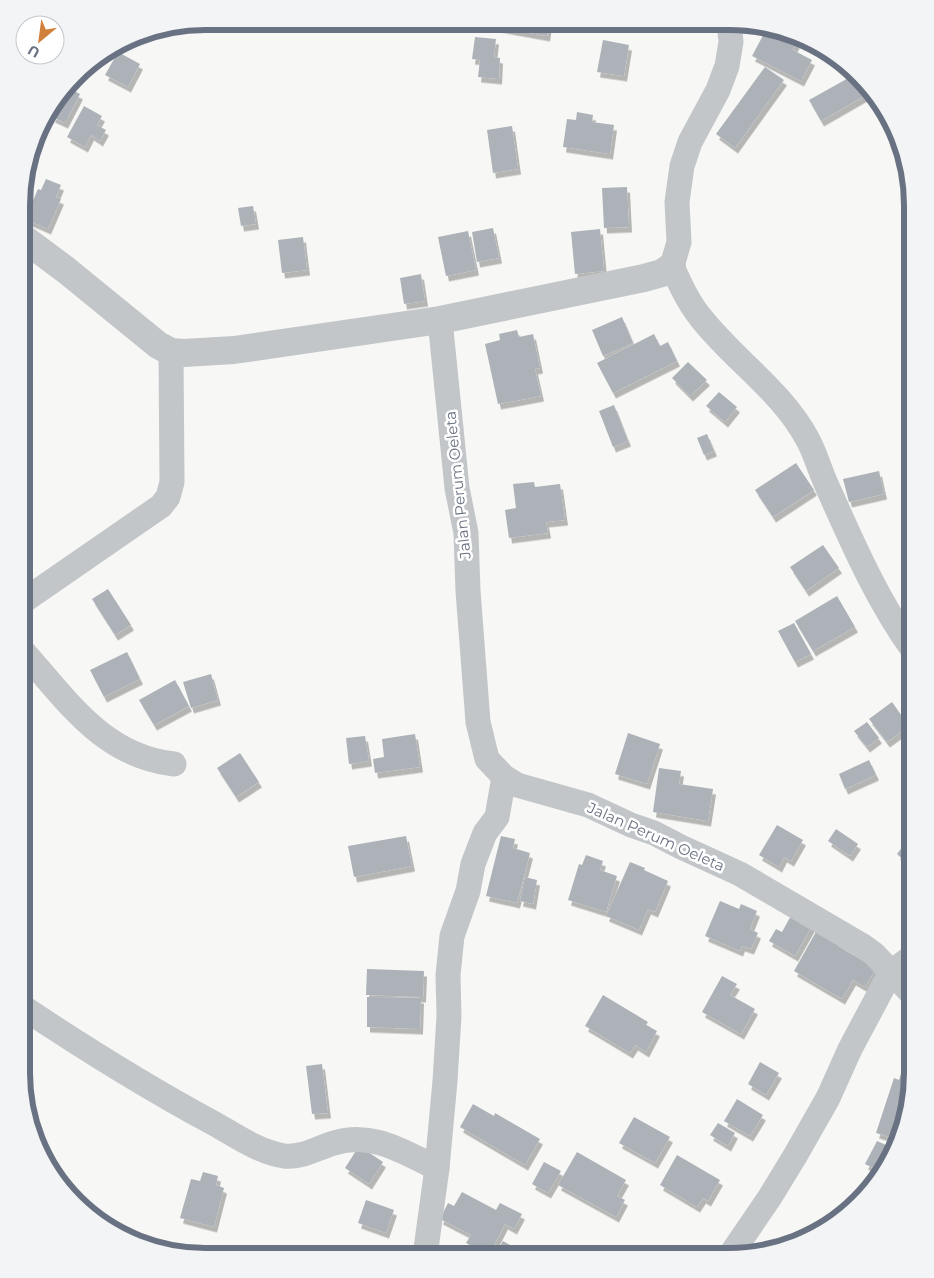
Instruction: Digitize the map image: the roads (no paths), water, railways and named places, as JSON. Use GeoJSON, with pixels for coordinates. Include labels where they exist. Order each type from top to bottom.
{"type":"FeatureCollection","features":[{"type":"Feature","properties":{"kind":"street"},"geometry":{"type":"LineString","coordinates":[[30,243],[158,345],[171,352],[199,353],[234,350],[440,320],[662,273],[672,266],[679,242],[677,202],[682,166],[690,142],[718,90],[727,66],[731,42],[730,30]]}},
{"type":"Feature","properties":{"kind":"street"},"geometry":{"type":"LineString","coordinates":[[672,266],[686,297],[701,318],[772,391],[793,417],[808,441],[874,586],[904,638]]}},
{"type":"Feature","properties":{"kind":"street","name":"Jalan Perum Oeleta"},"geometry":{"type":"LineString","coordinates":[[440,320],[457,488],[466,533],[468,591],[478,722],[487,759],[504,777],[517,785],[588,805],[631,825],[654,833],[740,874],[863,946],[874,954],[904,986]]}},
{"type":"Feature","properties":{"kind":"street"},"geometry":{"type":"LineString","coordinates":[[30,596],[161,506],[168,497],[172,482],[171,352]]}},
{"type":"Feature","properties":{"kind":"street"},"geometry":{"type":"LineString","coordinates":[[30,659],[80,717],[102,734],[143,757],[158,762],[174,764]]}},
{"type":"Feature","properties":{"kind":"street"},"geometry":{"type":"LineString","coordinates":[[426,1248],[437,1168],[445,1081],[449,1016],[448,975],[452,936],[468,891],[472,864],[485,833],[497,817],[504,777]]}},
{"type":"Feature","properties":{"kind":"street"},"geometry":{"type":"LineString","coordinates":[[735,1248],[770,1198],[828,1098],[850,1049],[891,972],[904,963]]}},
{"type":"Feature","properties":{"kind":"street"},"geometry":{"type":"LineString","coordinates":[[30,1012],[115,1067],[172,1101],[255,1146],[283,1156],[298,1156],[334,1143],[355,1138],[383,1142],[437,1168]]}}]}
